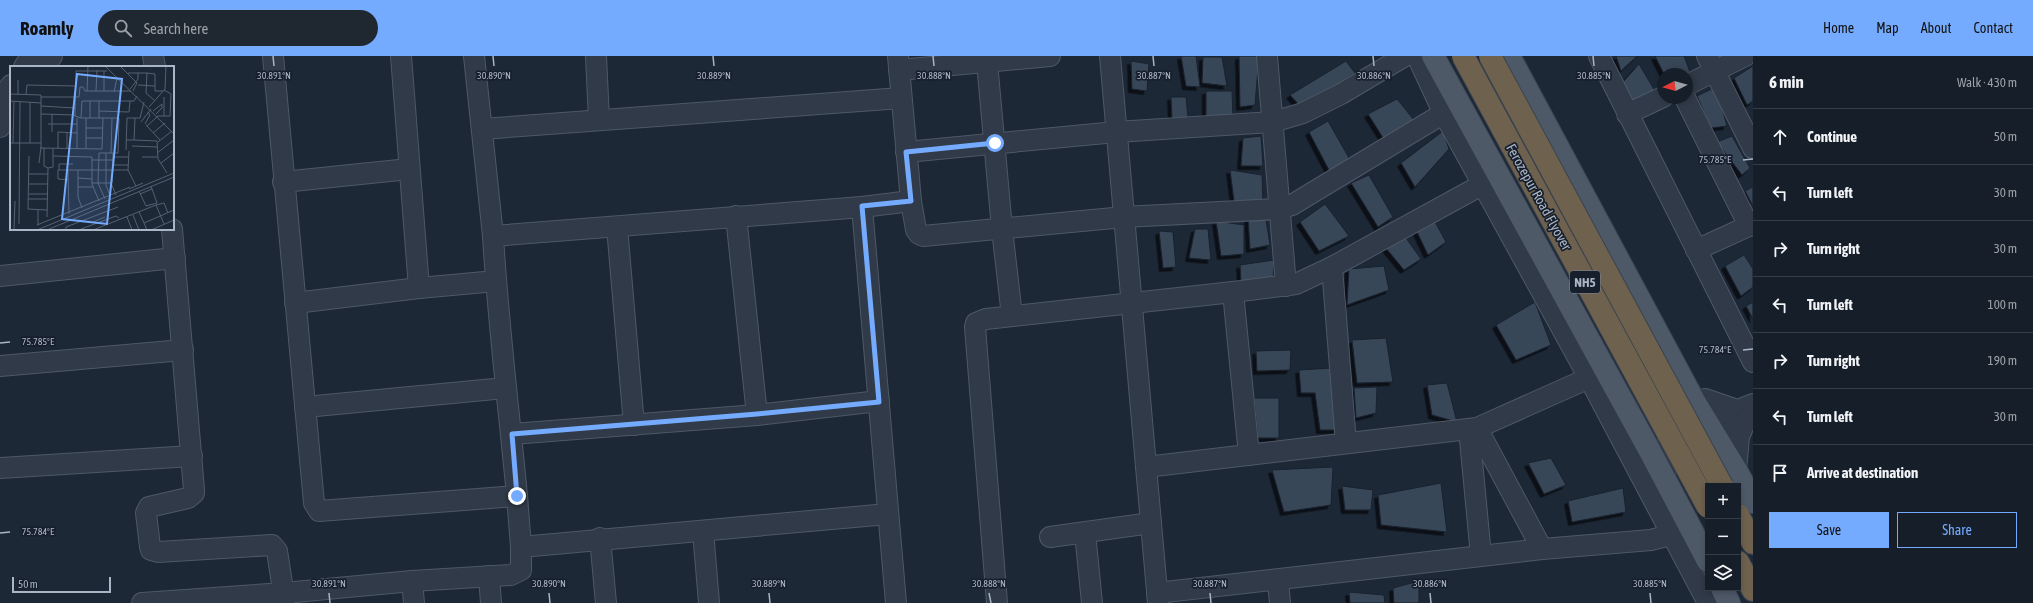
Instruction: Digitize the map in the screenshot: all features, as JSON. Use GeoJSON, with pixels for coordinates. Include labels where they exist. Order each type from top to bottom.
{"type":"FeatureCollection","features":[{"type":"Feature","properties":{"kind":"highway","name":"Ferozepur Road Flyover"},"geometry":{"type":"LineString","coordinates":[[1462,56],[1705,502]]}},
{"type":"Feature","properties":{"kind":"highway","name":"Ferozepur Road Flyover"},"geometry":{"type":"LineString","coordinates":[[1490,56],[1729,478]]}},
{"type":"Feature","properties":{"kind":"highway"},"geometry":{"type":"LineString","coordinates":[[1740,519],[1753,543]]}},
{"type":"Feature","properties":{"kind":"highway"},"geometry":{"type":"LineString","coordinates":[[1741,568],[1753,590]]}},
{"type":"Feature","properties":{"kind":"main road"},"geometry":{"type":"LineString","coordinates":[[1433,56],[1451,109],[1596,373],[1656,463],[1705,555]]}},
{"type":"Feature","properties":{"kind":"main road"},"geometry":{"type":"LineString","coordinates":[[1509,56],[1712,433],[1729,478],[1753,502]]}},
{"type":"Feature","properties":{"kind":"main road"},"geometry":{"type":"LineString","coordinates":[[1723,591],[1729,603]]}},
{"type":"Feature","properties":{"kind":"street"},"geometry":{"type":"LineString","coordinates":[[25,66],[31,56]]}},
{"type":"Feature","properties":{"kind":"street"},"geometry":{"type":"LineString","coordinates":[[45,66],[52,56]]}},
{"type":"Feature","properties":{"kind":"street"},"geometry":{"type":"LineString","coordinates":[[153,56],[155,66]]}},
{"type":"Feature","properties":{"kind":"street"},"geometry":{"type":"LineString","coordinates":[[272,56],[294,303],[314,503],[319,511],[517,496]]}},
{"type":"Feature","properties":{"kind":"street"},"geometry":{"type":"LineString","coordinates":[[400,56],[419,288]]}},
{"type":"Feature","properties":{"kind":"street"},"geometry":{"type":"LineString","coordinates":[[142,603],[284,598],[412,581],[511,575],[521,570],[521,547],[512,434],[505,388],[493,236],[474,56]]}},
{"type":"Feature","properties":{"kind":"street"},"geometry":{"type":"LineString","coordinates":[[596,56],[599,120]]}},
{"type":"Feature","properties":{"kind":"street"},"geometry":{"type":"LineString","coordinates":[[1050,56],[987,62],[943,61],[898,63],[911,201],[916,230],[919,234],[923,236],[1124,217],[1279,209],[1292,205],[1451,109],[1417,56]]}},
{"type":"Feature","properties":{"kind":"street"},"geometry":{"type":"LineString","coordinates":[[1110,56],[1158,598],[1278,581],[1542,548],[1650,540],[1670,535],[1689,524]]}},
{"type":"Feature","properties":{"kind":"street"},"geometry":{"type":"LineString","coordinates":[[1268,56],[1286,286]]}},
{"type":"Feature","properties":{"kind":"street"},"geometry":{"type":"LineString","coordinates":[[906,152],[1116,132],[1273,122],[1290,118],[1316,107],[1405,56]]}},
{"type":"Feature","properties":{"kind":"street"},"geometry":{"type":"LineString","coordinates":[[1599,56],[1753,362]]}},
{"type":"Feature","properties":{"kind":"street"},"geometry":{"type":"LineString","coordinates":[[1693,80],[1711,63],[1745,56]]}},
{"type":"Feature","properties":{"kind":"street"},"geometry":{"type":"LineString","coordinates":[[987,62],[1002,229],[1012,316]]}},
{"type":"Feature","properties":{"kind":"street"},"geometry":{"type":"LineString","coordinates":[[1711,63],[1753,148]]}},
{"type":"Feature","properties":{"kind":"street"},"geometry":{"type":"LineString","coordinates":[[482,129],[901,98]]}},
{"type":"Feature","properties":{"kind":"street"},"geometry":{"type":"LineString","coordinates":[[1627,114],[1657,100]]}},
{"type":"Feature","properties":{"kind":"street"},"geometry":{"type":"LineString","coordinates":[[1688,104],[1751,225],[1696,250]]}},
{"type":"Feature","properties":{"kind":"street"},"geometry":{"type":"LineString","coordinates":[[283,182],[410,169]]}},
{"type":"Feature","properties":{"kind":"street"},"geometry":{"type":"LineString","coordinates":[[997,603],[974,328],[976,323],[981,319],[1286,286],[1305,280],[1332,266],[1490,180]]}},
{"type":"Feature","properties":{"kind":"street"},"geometry":{"type":"LineString","coordinates":[[493,236],[617,227],[911,201]]}},
{"type":"Feature","properties":{"kind":"street"},"geometry":{"type":"LineString","coordinates":[[862,206],[896,603]]}},
{"type":"Feature","properties":{"kind":"street"},"geometry":{"type":"LineString","coordinates":[[736,216],[757,414]]}},
{"type":"Feature","properties":{"kind":"street"},"geometry":{"type":"LineString","coordinates":[[617,227],[634,425]]}},
{"type":"Feature","properties":{"kind":"street"},"geometry":{"type":"LineString","coordinates":[[172,230],[194,493],[188,498],[155,505],[147,510],[151,550],[158,552],[272,545],[277,551],[284,598]]}},
{"type":"Feature","properties":{"kind":"street"},"geometry":{"type":"LineString","coordinates":[[0,276],[174,258]]}},
{"type":"Feature","properties":{"kind":"street"},"geometry":{"type":"LineString","coordinates":[[1332,266],[1346,443]]}},
{"type":"Feature","properties":{"kind":"street"},"geometry":{"type":"LineString","coordinates":[[294,303],[419,288],[496,281]]}},
{"type":"Feature","properties":{"kind":"street"},"geometry":{"type":"LineString","coordinates":[[1233,292],[1249,455]]}},
{"type":"Feature","properties":{"kind":"street"},"geometry":{"type":"LineString","coordinates":[[0,366],[183,350]]}},
{"type":"Feature","properties":{"kind":"street"},"geometry":{"type":"LineString","coordinates":[[1146,467],[1473,429],[1596,373],[1670,535],[1708,603]]}},
{"type":"Feature","properties":{"kind":"street"},"geometry":{"type":"LineString","coordinates":[[305,407],[505,388]]}},
{"type":"Feature","properties":{"kind":"street"},"geometry":{"type":"LineString","coordinates":[[1694,401],[1705,399],[1747,412]]}},
{"type":"Feature","properties":{"kind":"street"},"geometry":{"type":"LineString","coordinates":[[512,434],[634,425],[879,402]]}},
{"type":"Feature","properties":{"kind":"street"},"geometry":{"type":"LineString","coordinates":[[1729,478],[1747,412]]}},
{"type":"Feature","properties":{"kind":"street"},"geometry":{"type":"LineString","coordinates":[[1656,463],[1712,433],[1747,412]]}},
{"type":"Feature","properties":{"kind":"street"},"geometry":{"type":"LineString","coordinates":[[1473,429],[1542,548]]}},
{"type":"Feature","properties":{"kind":"street"},"geometry":{"type":"LineString","coordinates":[[1473,429],[1481,556]]}},
{"type":"Feature","properties":{"kind":"street"},"geometry":{"type":"LineString","coordinates":[[0,468],[192,456]]}},
{"type":"Feature","properties":{"kind":"street"},"geometry":{"type":"LineString","coordinates":[[521,547],[600,538],[888,514]]}},
{"type":"Feature","properties":{"kind":"street"},"geometry":{"type":"LineString","coordinates":[[1050,537],[1151,523]]}},
{"type":"Feature","properties":{"kind":"street"},"geometry":{"type":"LineString","coordinates":[[702,530],[709,603]]}},
{"type":"Feature","properties":{"kind":"street"},"geometry":{"type":"LineString","coordinates":[[1085,533],[1092,603]]}},
{"type":"Feature","properties":{"kind":"street"},"geometry":{"type":"LineString","coordinates":[[600,538],[606,603]]}},
{"type":"Feature","properties":{"kind":"street"},"geometry":{"type":"LineString","coordinates":[[489,576],[491,603]]}},
{"type":"Feature","properties":{"kind":"street"},"geometry":{"type":"LineString","coordinates":[[412,581],[414,603]]}},
{"type":"Feature","properties":{"kind":"street"},"geometry":{"type":"LineString","coordinates":[[1278,581],[1280,603]]}},
{"type":"Feature","properties":{"kind":"building"},"geometry":{"type":"Polygon","coordinates":[[[1181,56],[1196,56],[1200,87],[1186,86],[1181,56]]]}},
{"type":"Feature","properties":{"kind":"building"},"geometry":{"type":"Polygon","coordinates":[[[1239,56],[1259,56],[1255,105],[1240,107],[1239,56]]]}},
{"type":"Feature","properties":{"kind":"building"},"geometry":{"type":"Polygon","coordinates":[[[1616,56],[1637,56],[1621,71],[1616,56]]]}},
{"type":"Feature","properties":{"kind":"building"},"geometry":{"type":"Polygon","coordinates":[[[1655,56],[1684,56],[1688,68],[1661,68],[1655,56]]]}},
{"type":"Feature","properties":{"kind":"building"},"geometry":{"type":"Polygon","coordinates":[[[1203,57],[1222,57],[1227,86],[1202,83],[1203,57]]]}},
{"type":"Feature","properties":{"kind":"building"},"geometry":{"type":"Polygon","coordinates":[[[1131,61],[1149,64],[1147,91],[1132,89],[1131,61]]]}},
{"type":"Feature","properties":{"kind":"building"},"geometry":{"type":"Polygon","coordinates":[[[1346,61],[1355,73],[1301,107],[1290,95],[1346,61]]]}},
{"type":"Feature","properties":{"kind":"building"},"geometry":{"type":"Polygon","coordinates":[[[1639,64],[1655,91],[1633,102],[1623,82],[1639,64]]]}},
{"type":"Feature","properties":{"kind":"building"},"geometry":{"type":"Polygon","coordinates":[[[1753,66],[1753,101],[1747,105],[1734,78],[1753,66]]]}},
{"type":"Feature","properties":{"kind":"building"},"geometry":{"type":"Polygon","coordinates":[[[1716,87],[1727,126],[1711,128],[1697,96],[1716,87]]]}},
{"type":"Feature","properties":{"kind":"building"},"geometry":{"type":"Polygon","coordinates":[[[1206,91],[1232,91],[1233,117],[1206,116],[1206,91]]]}},
{"type":"Feature","properties":{"kind":"building"},"geometry":{"type":"Polygon","coordinates":[[[1171,97],[1186,97],[1188,118],[1172,119],[1171,97]]]}},
{"type":"Feature","properties":{"kind":"building"},"geometry":{"type":"Polygon","coordinates":[[[1397,99],[1414,120],[1385,141],[1368,114],[1397,99]]]}},
{"type":"Feature","properties":{"kind":"building"},"geometry":{"type":"Polygon","coordinates":[[[1328,121],[1349,158],[1330,172],[1309,132],[1328,121]]]}},
{"type":"Feature","properties":{"kind":"building"},"geometry":{"type":"Polygon","coordinates":[[[1443,131],[1449,149],[1415,187],[1401,163],[1443,131]]]}},
{"type":"Feature","properties":{"kind":"building"},"geometry":{"type":"Polygon","coordinates":[[[1261,136],[1263,166],[1241,166],[1243,138],[1261,136]]]}},
{"type":"Feature","properties":{"kind":"building"},"geometry":{"type":"Polygon","coordinates":[[[1732,136],[1750,168],[1742,175],[1717,142],[1732,136]]]}},
{"type":"Feature","properties":{"kind":"building"},"geometry":{"type":"Polygon","coordinates":[[[1230,170],[1262,175],[1263,202],[1234,201],[1230,170]]]}},
{"type":"Feature","properties":{"kind":"building"},"geometry":{"type":"Polygon","coordinates":[[[1369,175],[1393,217],[1378,227],[1351,183],[1369,175]]]}},
{"type":"Feature","properties":{"kind":"building"},"geometry":{"type":"Polygon","coordinates":[[[1753,187],[1753,206],[1745,191],[1753,187]]]}},
{"type":"Feature","properties":{"kind":"building"},"geometry":{"type":"Polygon","coordinates":[[[1325,204],[1349,236],[1319,251],[1300,222],[1325,204]]]}},
{"type":"Feature","properties":{"kind":"building"},"geometry":{"type":"Polygon","coordinates":[[[1248,216],[1266,220],[1270,245],[1250,249],[1248,216]]]}},
{"type":"Feature","properties":{"kind":"building"},"geometry":{"type":"Polygon","coordinates":[[[1434,220],[1446,242],[1428,255],[1417,232],[1434,220]]]}},
{"type":"Feature","properties":{"kind":"building"},"geometry":{"type":"Polygon","coordinates":[[[1216,221],[1244,225],[1244,254],[1221,256],[1216,221]]]}},
{"type":"Feature","properties":{"kind":"building"},"geometry":{"type":"Polygon","coordinates":[[[1195,229],[1208,229],[1211,260],[1189,258],[1195,229]]]}},
{"type":"Feature","properties":{"kind":"building"},"geometry":{"type":"Polygon","coordinates":[[[1159,231],[1173,232],[1176,267],[1163,268],[1159,231]]]}},
{"type":"Feature","properties":{"kind":"building"},"geometry":{"type":"Polygon","coordinates":[[[1406,238],[1421,259],[1404,270],[1385,247],[1406,238]]]}},
{"type":"Feature","properties":{"kind":"building"},"geometry":{"type":"Polygon","coordinates":[[[1744,255],[1753,269],[1753,287],[1741,296],[1725,266],[1744,255]]]}},
{"type":"Feature","properties":{"kind":"building"},"geometry":{"type":"Polygon","coordinates":[[[1274,260],[1273,280],[1241,281],[1240,265],[1274,260]]]}},
{"type":"Feature","properties":{"kind":"building"},"geometry":{"type":"Polygon","coordinates":[[[1384,266],[1389,290],[1347,305],[1349,269],[1384,266]]]}},
{"type":"Feature","properties":{"kind":"building"},"geometry":{"type":"Polygon","coordinates":[[[1535,302],[1551,345],[1516,360],[1496,325],[1535,302]]]}},
{"type":"Feature","properties":{"kind":"building"},"geometry":{"type":"Polygon","coordinates":[[[1753,302],[1753,319],[1746,306],[1753,302]]]}},
{"type":"Feature","properties":{"kind":"building"},"geometry":{"type":"Polygon","coordinates":[[[1386,338],[1393,382],[1357,383],[1352,340],[1386,338]]]}},
{"type":"Feature","properties":{"kind":"building"},"geometry":{"type":"Polygon","coordinates":[[[1291,350],[1290,370],[1257,371],[1256,351],[1291,350]]]}},
{"type":"Feature","properties":{"kind":"building"},"geometry":{"type":"Polygon","coordinates":[[[1332,368],[1337,430],[1320,430],[1315,393],[1301,393],[1299,370],[1332,368]]]}},
{"type":"Feature","properties":{"kind":"building"},"geometry":{"type":"Polygon","coordinates":[[[1447,383],[1457,422],[1432,415],[1427,385],[1447,383]]]}},
{"type":"Feature","properties":{"kind":"building"},"geometry":{"type":"Polygon","coordinates":[[[1377,387],[1376,413],[1356,418],[1354,388],[1377,387]]]}},
{"type":"Feature","properties":{"kind":"building"},"geometry":{"type":"Polygon","coordinates":[[[1254,398],[1279,398],[1279,438],[1258,438],[1254,398]]]}},
{"type":"Feature","properties":{"kind":"building"},"geometry":{"type":"Polygon","coordinates":[[[1551,458],[1566,485],[1544,494],[1528,463],[1551,458]]]}},
{"type":"Feature","properties":{"kind":"building"},"geometry":{"type":"Polygon","coordinates":[[[1333,467],[1331,505],[1284,512],[1272,470],[1333,467]]]}},
{"type":"Feature","properties":{"kind":"building"},"geometry":{"type":"Polygon","coordinates":[[[1441,483],[1447,532],[1381,525],[1378,495],[1441,483]]]}},
{"type":"Feature","properties":{"kind":"building"},"geometry":{"type":"Polygon","coordinates":[[[1342,486],[1373,490],[1371,510],[1345,510],[1342,486]]]}},
{"type":"Feature","properties":{"kind":"building"},"geometry":{"type":"Polygon","coordinates":[[[1623,488],[1626,512],[1572,522],[1568,501],[1623,488]]]}},
{"type":"Feature","properties":{"kind":"building"},"geometry":{"type":"Polygon","coordinates":[[[1419,581],[1419,603],[1394,603],[1393,588],[1419,581]]]}},
{"type":"Feature","properties":{"kind":"building"},"geometry":{"type":"Polygon","coordinates":[[[1349,592],[1384,595],[1385,603],[1350,603],[1349,592]]]}},
{"type":"Feature","properties":{"kind":"route"},"geometry":{"type":"LineString","coordinates":[[517,496],[512,434],[634,425],[879,402],[862,206],[911,201],[906,152],[995,143]]}}]}
